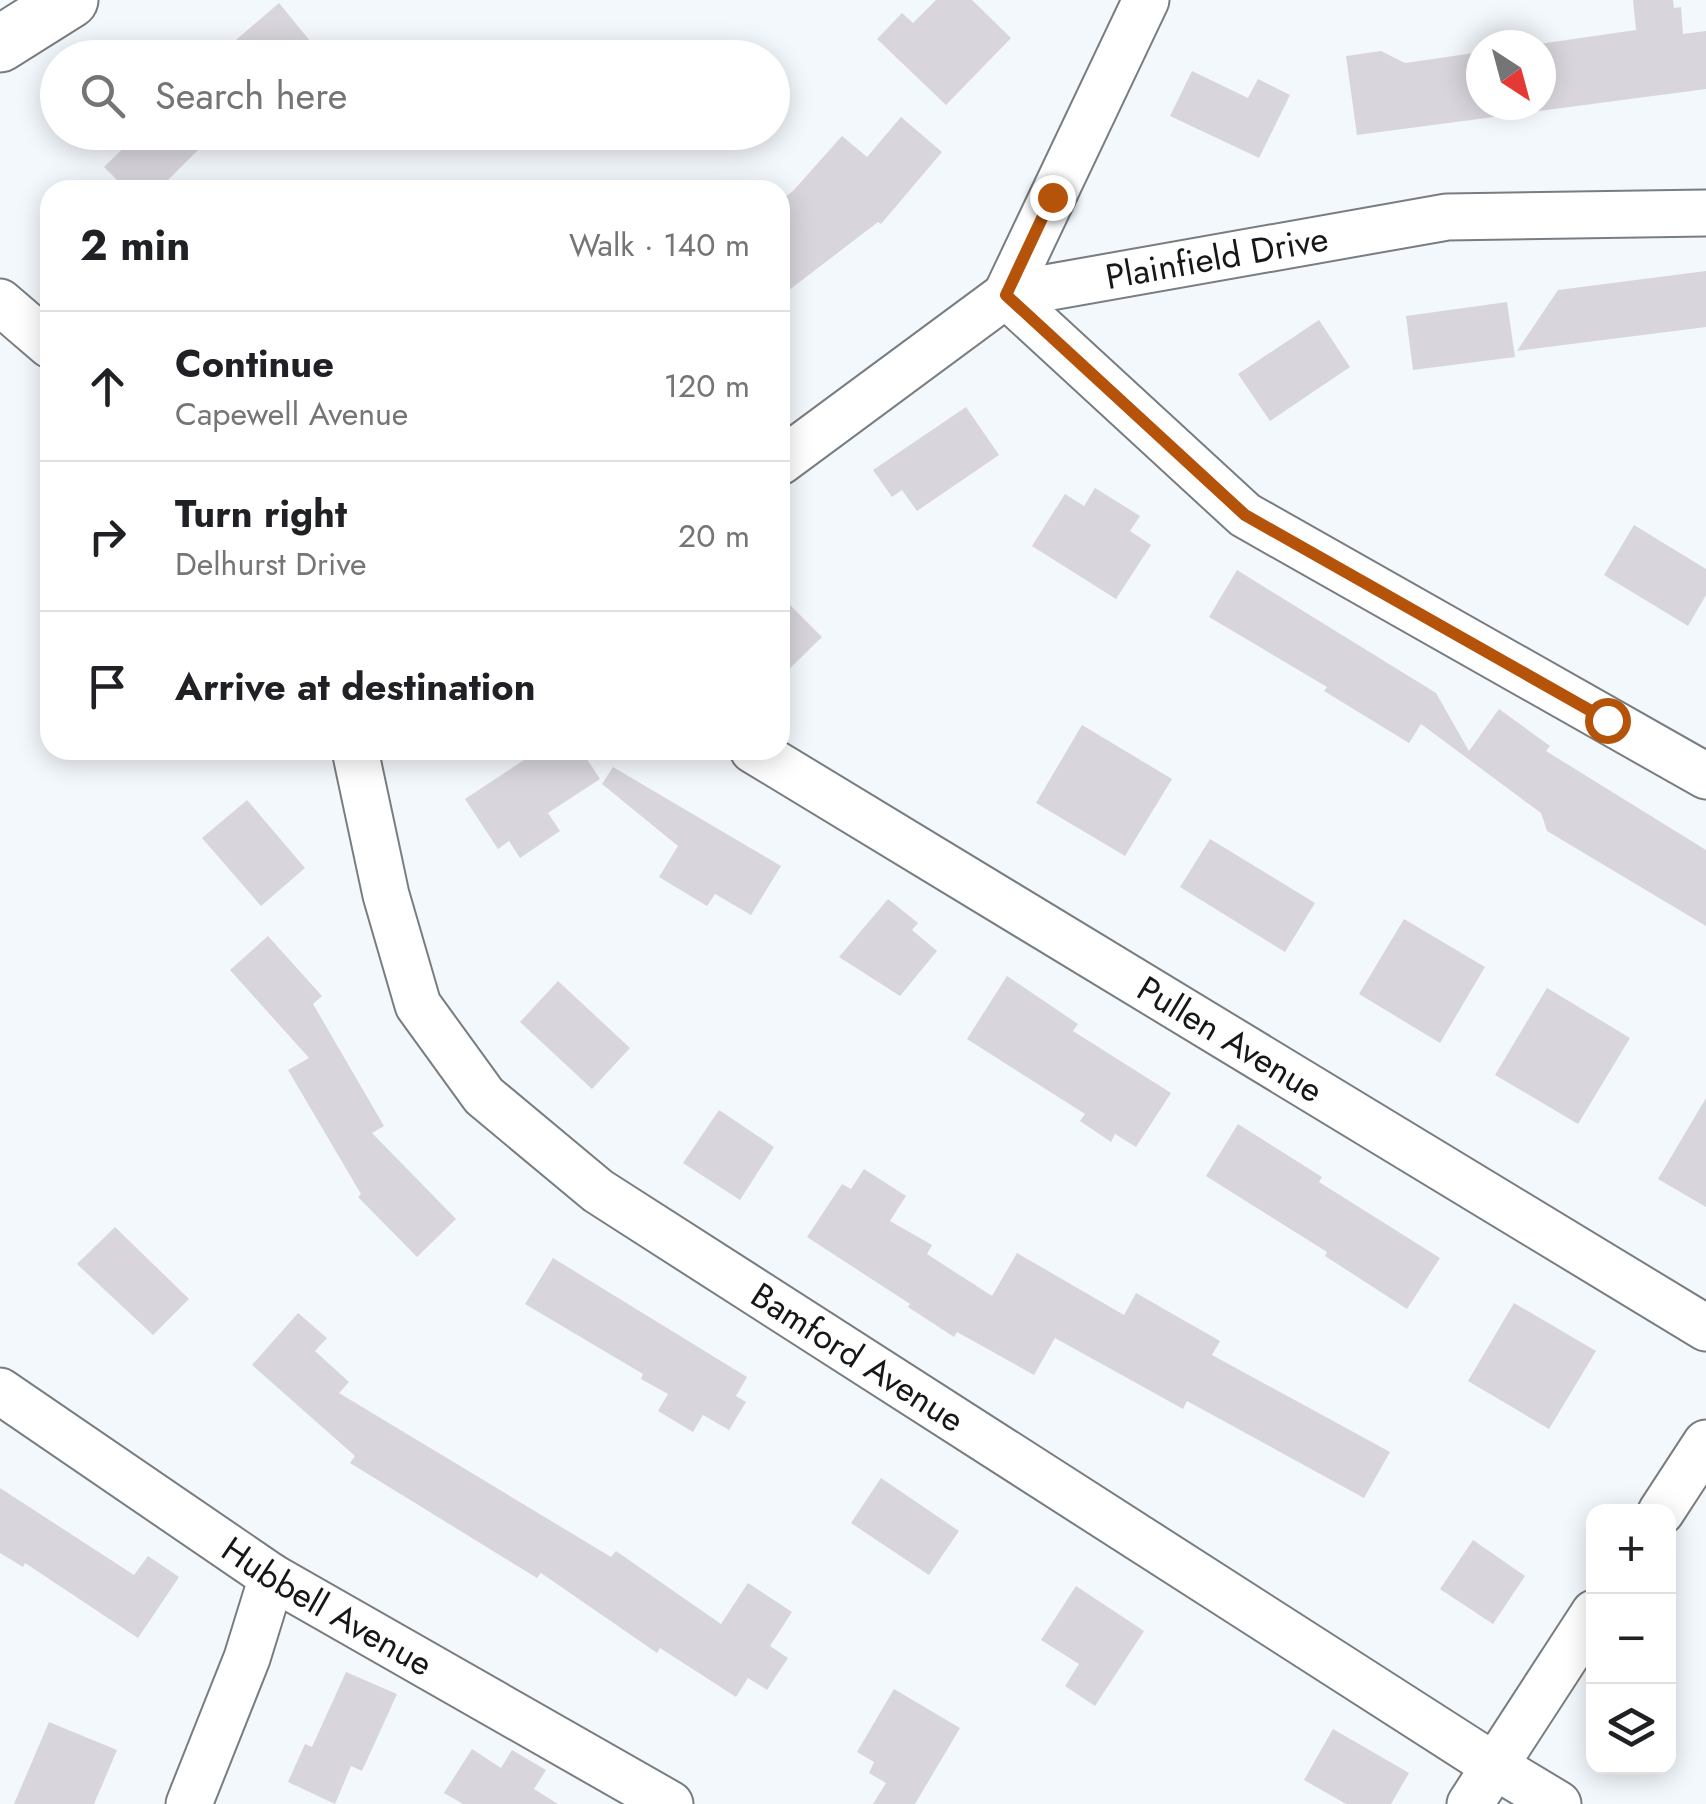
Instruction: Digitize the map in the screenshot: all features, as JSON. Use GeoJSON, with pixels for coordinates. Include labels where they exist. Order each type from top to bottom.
{"type":"FeatureCollection","features":[{"type":"Feature","properties":{"kind":"main road"},"geometry":{"type":"LineString","coordinates":[[0,44],[70,0]]}},
{"type":"Feature","properties":{"kind":"street"},"geometry":{"type":"LineString","coordinates":[[1146,0],[1006,295],[1245,515],[1706,776]]}},
{"type":"Feature","properties":{"kind":"street","name":"Plainfield Drive"},"geometry":{"type":"LineString","coordinates":[[790,455],[1006,295],[1446,217],[1706,212]]}},
{"type":"Feature","properties":{"kind":"street"},"geometry":{"type":"LineString","coordinates":[[0,302],[40,336]]}},
{"type":"Feature","properties":{"kind":"street","name":"Bamford Avenue"},"geometry":{"type":"LineString","coordinates":[[357,760],[386,896],[418,1005],[484,1096],[598,1192],[1558,1804]]}},
{"type":"Feature","properties":{"kind":"street","name":"Pullen Avenue"},"geometry":{"type":"LineString","coordinates":[[769,760],[1706,1328]]}},
{"type":"Feature","properties":{"kind":"street","name":"Hubbell Avenue"},"geometry":{"type":"LineString","coordinates":[[0,1391],[272,1576],[670,1804]]}},
{"type":"Feature","properties":{"kind":"street"},"geometry":{"type":"LineString","coordinates":[[1665,1504],[1706,1443]]}},
{"type":"Feature","properties":{"kind":"street"},"geometry":{"type":"LineString","coordinates":[[189,1804],[248,1658],[272,1576]]}},
{"type":"Feature","properties":{"kind":"street"},"geometry":{"type":"LineString","coordinates":[[1470,1804],[1586,1625]]}},
{"type":"Feature","properties":{"kind":"building"},"geometry":{"type":"Polygon","coordinates":[[[936,0],[972,0],[1011,38],[946,105],[877,39],[902,13],[913,23],[936,0]]]}},
{"type":"Feature","properties":{"kind":"building"},"geometry":{"type":"Polygon","coordinates":[[[1633,0],[1673,0],[1674,8],[1681,7],[1683,34],[1706,31],[1706,89],[1556,109],[1556,42],[1636,30],[1633,0]]]}},
{"type":"Feature","properties":{"kind":"building"},"geometry":{"type":"Polygon","coordinates":[[[279,3],[309,40],[236,40],[279,3]]]}},
{"type":"Feature","properties":{"kind":"building"},"geometry":{"type":"Polygon","coordinates":[[[1381,51],[1405,63],[1466,54],[1466,120],[1471,120],[1357,135],[1346,56],[1381,51]]]}},
{"type":"Feature","properties":{"kind":"building"},"geometry":{"type":"Polygon","coordinates":[[[1192,71],[1248,98],[1258,79],[1290,95],[1259,158],[1170,116],[1192,71]]]}},
{"type":"Feature","properties":{"kind":"building"},"geometry":{"type":"Polygon","coordinates":[[[901,117],[942,152],[881,224],[878,222],[790,289],[790,193],[842,136],[867,157],[901,117]]]}},
{"type":"Feature","properties":{"kind":"building"},"geometry":{"type":"Polygon","coordinates":[[[121,150],[198,150],[168,180],[117,180],[104,167],[121,150]]]}},
{"type":"Feature","properties":{"kind":"building"},"geometry":{"type":"Polygon","coordinates":[[[1706,271],[1706,327],[1517,351],[1558,290],[1706,271]]]}},
{"type":"Feature","properties":{"kind":"building"},"geometry":{"type":"Polygon","coordinates":[[[1507,302],[1515,357],[1413,370],[1406,316],[1507,302]]]}},
{"type":"Feature","properties":{"kind":"building"},"geometry":{"type":"Polygon","coordinates":[[[1319,320],[1350,367],[1270,421],[1238,374],[1319,320]]]}},
{"type":"Feature","properties":{"kind":"building"},"geometry":{"type":"Polygon","coordinates":[[[966,407],[999,455],[917,511],[902,490],[892,497],[873,470],[966,407]]]}},
{"type":"Feature","properties":{"kind":"building"},"geometry":{"type":"Polygon","coordinates":[[[1095,488],[1140,516],[1130,531],[1151,545],[1116,599],[1032,546],[1065,494],[1084,506],[1095,488]]]}},
{"type":"Feature","properties":{"kind":"building"},"geometry":{"type":"Polygon","coordinates":[[[1634,525],[1706,569],[1706,595],[1688,626],[1604,575],[1634,525]]]}},
{"type":"Feature","properties":{"kind":"building"},"geometry":{"type":"Polygon","coordinates":[[[1237,570],[1436,693],[1469,751],[1499,709],[1550,746],[1546,751],[1706,850],[1706,926],[1547,831],[1541,813],[1421,724],[1409,743],[1324,691],[1327,687],[1209,617],[1237,570]]]}},
{"type":"Feature","properties":{"kind":"building"},"geometry":{"type":"Polygon","coordinates":[[[790,605],[822,637],[790,668],[790,605]]]}},
{"type":"Feature","properties":{"kind":"building"},"geometry":{"type":"Polygon","coordinates":[[[1082,725],[1172,779],[1125,856],[1036,803],[1082,725]]]}},
{"type":"Feature","properties":{"kind":"building"},"geometry":{"type":"Polygon","coordinates":[[[524,760],[588,760],[600,779],[548,813],[560,831],[520,858],[509,841],[498,849],[465,799],[524,760]]]}},
{"type":"Feature","properties":{"kind":"building"},"geometry":{"type":"Polygon","coordinates":[[[613,767],[781,866],[751,915],[715,894],[707,906],[659,877],[678,846],[602,784],[613,767]]]}},
{"type":"Feature","properties":{"kind":"building"},"geometry":{"type":"Polygon","coordinates":[[[247,800],[305,868],[261,906],[202,838],[247,800]]]}},
{"type":"Feature","properties":{"kind":"building"},"geometry":{"type":"Polygon","coordinates":[[[1210,839],[1315,903],[1285,952],[1180,887],[1210,839]]]}},
{"type":"Feature","properties":{"kind":"building"},"geometry":{"type":"Polygon","coordinates":[[[888,899],[918,923],[912,930],[937,951],[900,996],[839,957],[888,899]]]}},
{"type":"Feature","properties":{"kind":"building"},"geometry":{"type":"Polygon","coordinates":[[[1404,919],[1485,967],[1440,1043],[1359,994],[1404,919]]]}},
{"type":"Feature","properties":{"kind":"building"},"geometry":{"type":"Polygon","coordinates":[[[268,936],[322,996],[313,1004],[384,1126],[372,1133],[456,1219],[417,1257],[358,1197],[361,1194],[288,1070],[309,1058],[230,970],[268,936]]]}},
{"type":"Feature","properties":{"kind":"building"},"geometry":{"type":"Polygon","coordinates":[[[1007,976],[1078,1024],[1073,1031],[1171,1093],[1136,1147],[1115,1134],[1111,1142],[1080,1121],[1085,1114],[967,1039],[1007,976]]]}},
{"type":"Feature","properties":{"kind":"building"},"geometry":{"type":"Polygon","coordinates":[[[558,981],[630,1048],[592,1089],[520,1022],[558,981]]]}},
{"type":"Feature","properties":{"kind":"building"},"geometry":{"type":"Polygon","coordinates":[[[1547,988],[1630,1038],[1578,1124],[1495,1075],[1547,988]]]}},
{"type":"Feature","properties":{"kind":"building"},"geometry":{"type":"Polygon","coordinates":[[[1706,1098],[1706,1207],[1658,1179],[1706,1098]]]}},
{"type":"Feature","properties":{"kind":"building"},"geometry":{"type":"Polygon","coordinates":[[[719,1110],[774,1147],[740,1200],[683,1163],[719,1110]]]}},
{"type":"Feature","properties":{"kind":"building"},"geometry":{"type":"Polygon","coordinates":[[[1238,1124],[1322,1177],[1319,1182],[1440,1258],[1407,1309],[1325,1256],[1327,1252],[1206,1176],[1238,1124]]]}},
{"type":"Feature","properties":{"kind":"building"},"geometry":{"type":"Polygon","coordinates":[[[864,1169],[906,1196],[890,1221],[932,1245],[927,1254],[992,1296],[1017,1253],[1124,1315],[1136,1293],[1220,1341],[1212,1355],[1390,1452],[1364,1498],[1187,1401],[1183,1409],[1055,1338],[1034,1375],[957,1332],[954,1337],[908,1307],[910,1304],[807,1237],[842,1184],[851,1189],[864,1169]]]}},
{"type":"Feature","properties":{"kind":"building"},"geometry":{"type":"Polygon","coordinates":[[[115,1227],[189,1299],[153,1335],[77,1264],[115,1227]]]}},
{"type":"Feature","properties":{"kind":"building"},"geometry":{"type":"Polygon","coordinates":[[[553,1258],[747,1377],[736,1396],[746,1402],[729,1430],[703,1415],[693,1432],[658,1411],[668,1394],[641,1379],[643,1374],[525,1304],[553,1258]]]}},
{"type":"Feature","properties":{"kind":"building"},"geometry":{"type":"Polygon","coordinates":[[[1514,1303],[1596,1351],[1549,1429],[1468,1381],[1514,1303]]]}},
{"type":"Feature","properties":{"kind":"building"},"geometry":{"type":"Polygon","coordinates":[[[298,1313],[327,1338],[315,1351],[349,1382],[339,1393],[611,1557],[616,1551],[721,1624],[748,1583],[792,1612],[770,1646],[788,1658],[767,1690],[748,1678],[736,1697],[660,1648],[657,1653],[541,1573],[537,1578],[350,1463],[355,1456],[252,1365],[298,1313]]]}},
{"type":"Feature","properties":{"kind":"building"},"geometry":{"type":"Polygon","coordinates":[[[881,1478],[959,1531],[929,1575],[851,1523],[881,1478]]]}},
{"type":"Feature","properties":{"kind":"building"},"geometry":{"type":"Polygon","coordinates":[[[0,1488],[134,1575],[148,1556],[179,1577],[138,1638],[25,1563],[23,1567],[0,1553],[0,1488]]]}},
{"type":"Feature","properties":{"kind":"building"},"geometry":{"type":"Polygon","coordinates":[[[1473,1540],[1525,1576],[1493,1624],[1440,1589],[1473,1540]]]}},
{"type":"Feature","properties":{"kind":"building"},"geometry":{"type":"Polygon","coordinates":[[[1076,1586],[1144,1631],[1095,1706],[1065,1686],[1079,1664],[1041,1640],[1076,1586]]]}},
{"type":"Feature","properties":{"kind":"building"},"geometry":{"type":"Polygon","coordinates":[[[346,1672],[397,1694],[362,1771],[351,1766],[335,1804],[288,1782],[305,1744],[312,1747],[346,1672]]]}},
{"type":"Feature","properties":{"kind":"building"},"geometry":{"type":"Polygon","coordinates":[[[894,1689],[960,1728],[915,1804],[873,1804],[886,1783],[869,1773],[874,1762],[857,1752],[894,1689]]]}},
{"type":"Feature","properties":{"kind":"building"},"geometry":{"type":"Polygon","coordinates":[[[49,1722],[117,1750],[94,1804],[14,1804],[49,1722]]]}},
{"type":"Feature","properties":{"kind":"building"},"geometry":{"type":"Polygon","coordinates":[[[1333,1729],[1409,1773],[1391,1804],[1346,1804],[1304,1780],[1333,1729]]]}},
{"type":"Feature","properties":{"kind":"building"},"geometry":{"type":"Polygon","coordinates":[[[472,1749],[501,1768],[512,1750],[546,1770],[534,1789],[558,1804],[463,1804],[444,1793],[472,1749]]]}},
{"type":"Feature","properties":{"kind":"route"},"geometry":{"type":"LineString","coordinates":[[1052,197],[1006,295],[1245,515],[1607,720]]}}]}
